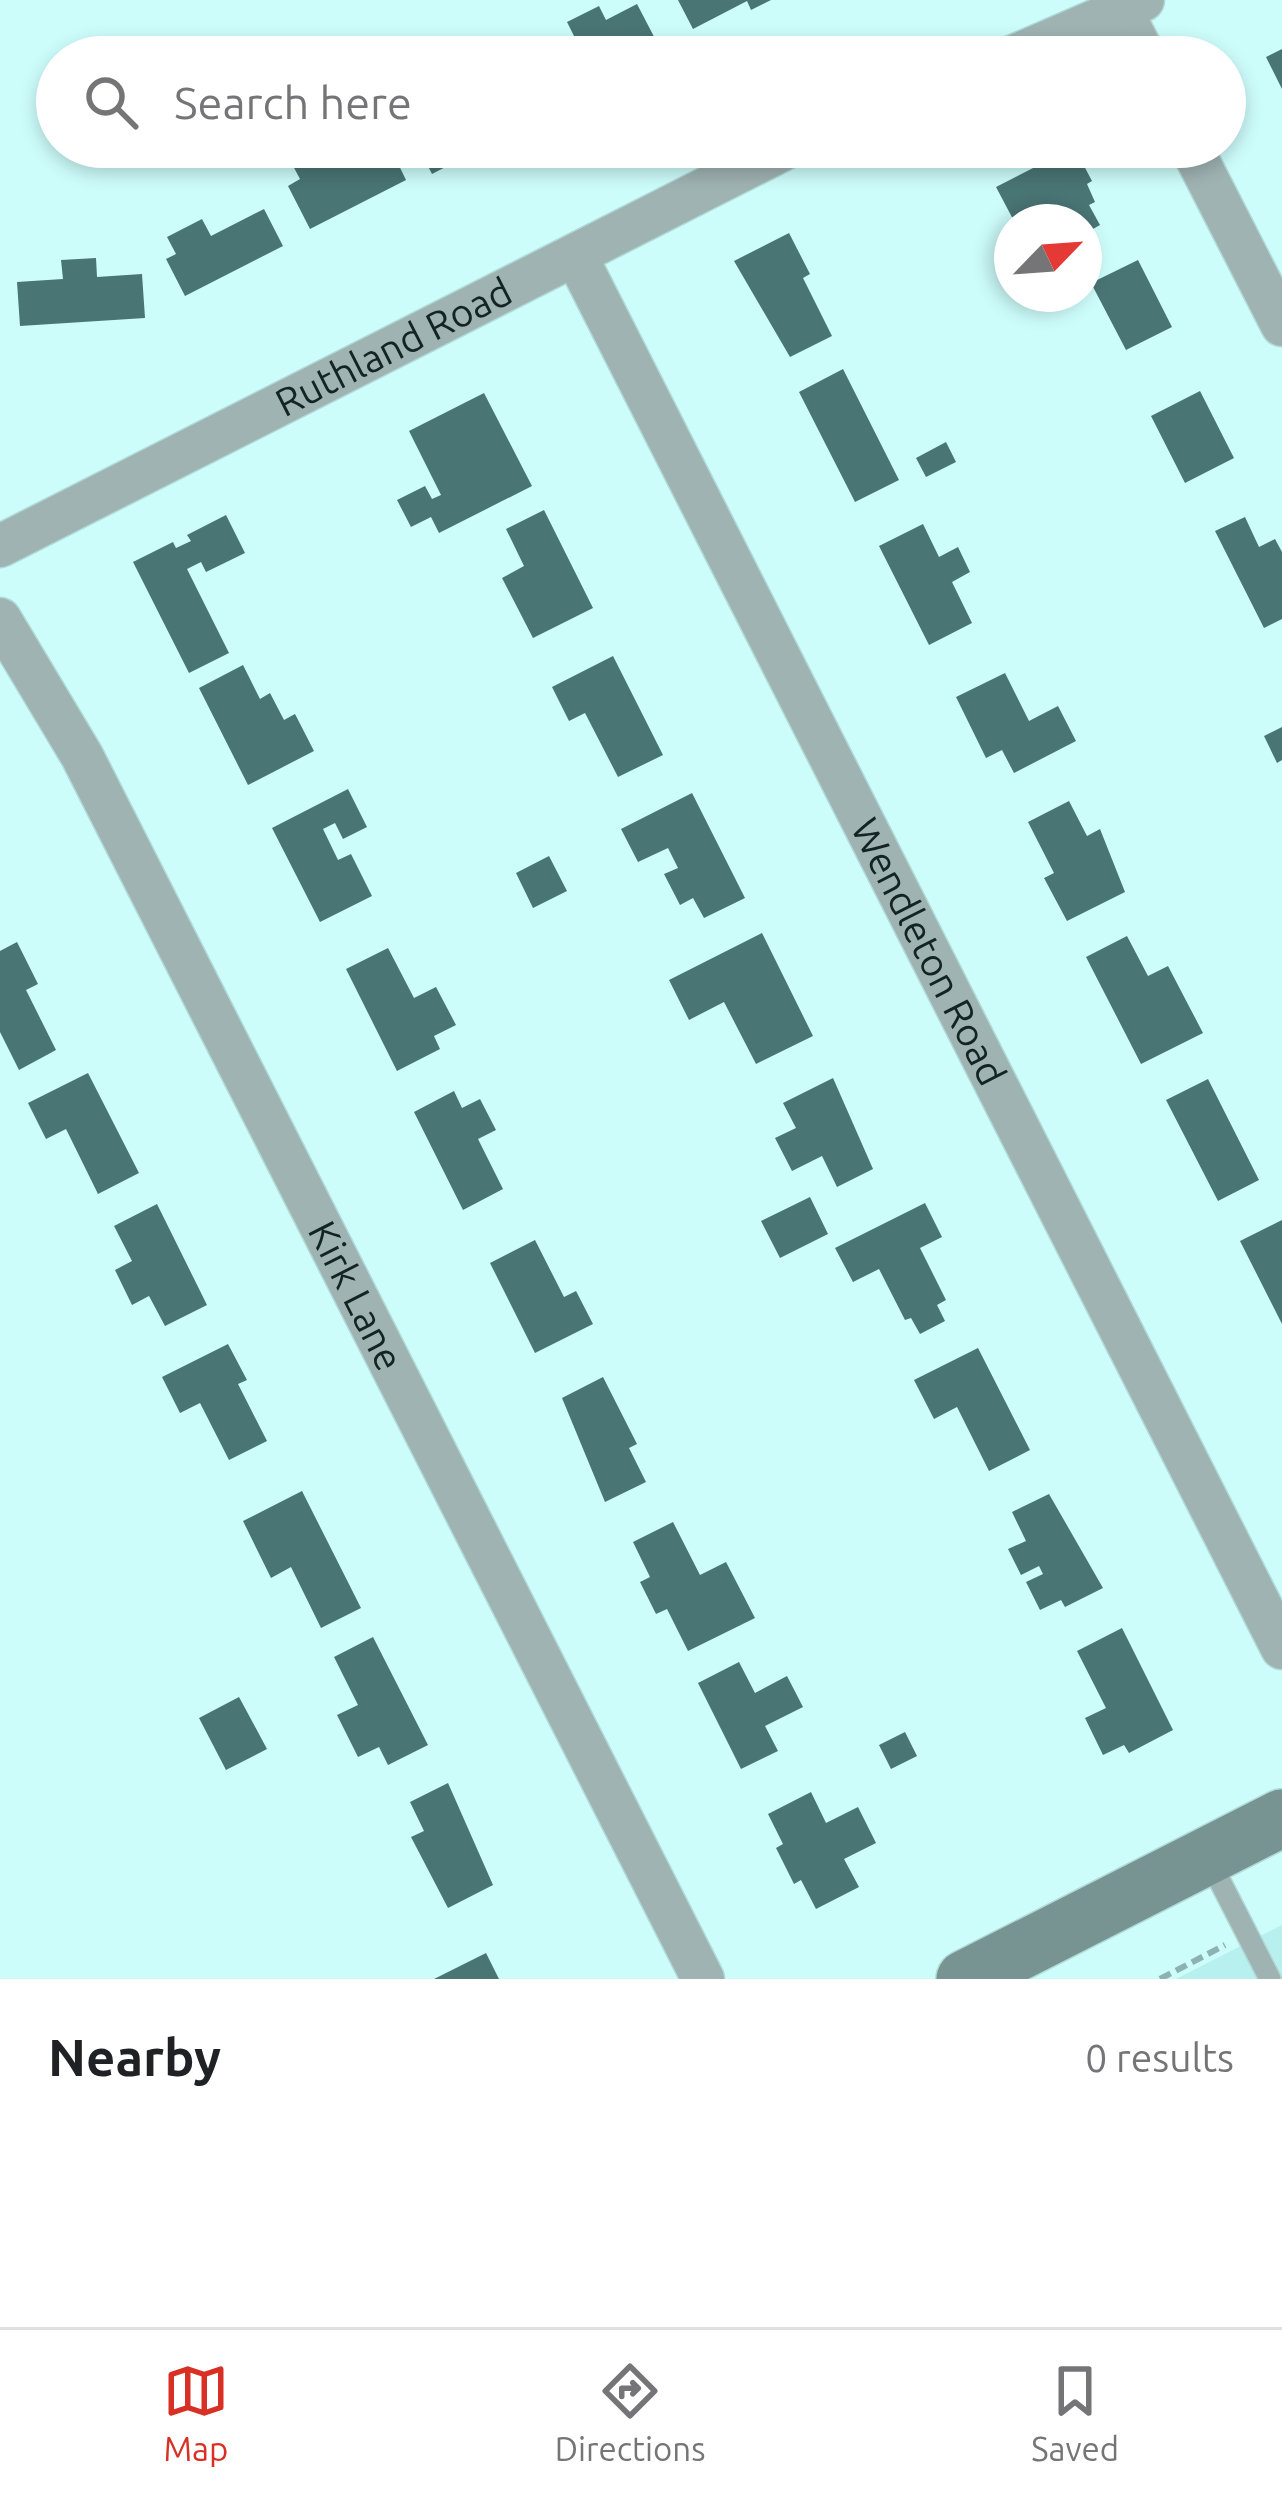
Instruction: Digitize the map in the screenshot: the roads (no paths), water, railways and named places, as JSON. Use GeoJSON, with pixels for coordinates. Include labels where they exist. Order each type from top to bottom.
{"type":"FeatureCollection","features":[{"type":"Feature","properties":{"kind":"main road"},"geometry":{"type":"LineString","coordinates":[[965,1979],[1282,1818]]}},
{"type":"Feature","properties":{"kind":"street"},"geometry":{"type":"LineString","coordinates":[[1058,36],[1127,4],[1138,36]]}},
{"type":"Feature","properties":{"kind":"street","name":"Ruthland Road"},"geometry":{"type":"LineString","coordinates":[[0,546],[747,168]]}},
{"type":"Feature","properties":{"kind":"street"},"geometry":{"type":"LineString","coordinates":[[1202,168],[1282,325]]}},
{"type":"Feature","properties":{"kind":"street","name":"Wendleton Road"},"geometry":{"type":"LineString","coordinates":[[576,256],[1282,1648]]}},
{"type":"Feature","properties":{"kind":"street","name":"Kirk Lane"},"geometry":{"type":"LineString","coordinates":[[0,619],[82,756],[703,1979]]}},
{"type":"Feature","properties":{"kind":"lane"},"geometry":{"type":"LineString","coordinates":[[1207,1856],[1270,1979]]}}]}
